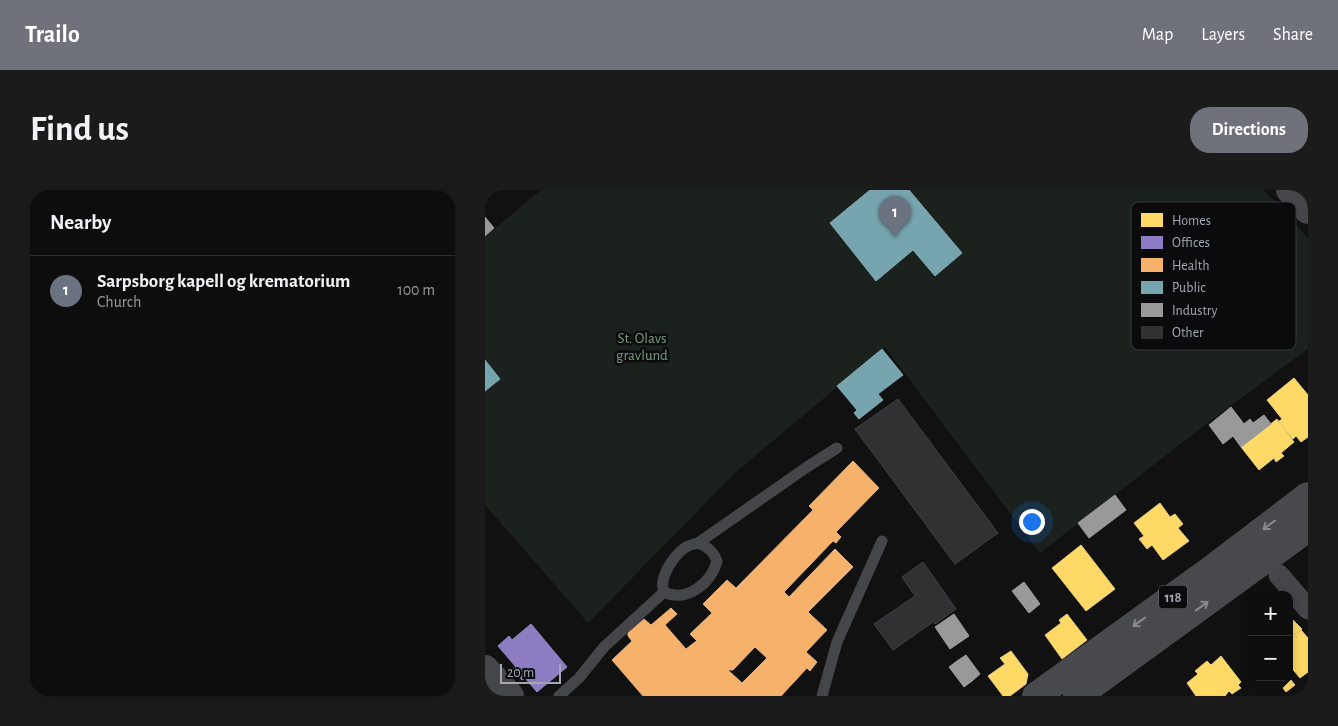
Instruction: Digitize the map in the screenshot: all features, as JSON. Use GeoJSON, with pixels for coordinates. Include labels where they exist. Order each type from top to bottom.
{"type":"FeatureCollection","features":[{"type":"Feature","properties":{"kind":"main road","name":"118"},"geometry":{"type":"LineString","coordinates":[[1037,696],[1216,566],[1308,496]]}},
{"type":"Feature","properties":{"kind":"main road","name":"118"},"geometry":{"type":"LineString","coordinates":[[1077,696],[1308,528]]}},
{"type":"Feature","properties":{"kind":"street"},"geometry":{"type":"LineString","coordinates":[[1289,190],[1308,210]]}},
{"type":"Feature","properties":{"kind":"street"},"geometry":{"type":"LineString","coordinates":[[1279,575],[1308,610]]}},
{"type":"Feature","properties":{"kind":"street"},"geometry":{"type":"LineString","coordinates":[[485,668],[510,696]]}},
{"type":"Feature","properties":{"kind":"lane"},"geometry":{"type":"LineString","coordinates":[[698,543],[706,546],[713,552],[717,561],[714,571],[697,589],[688,594],[679,596],[664,592],[661,586],[663,579],[671,564],[686,548],[698,543],[837,448]]}},
{"type":"Feature","properties":{"kind":"lane"},"geometry":{"type":"LineString","coordinates":[[822,696],[837,642],[882,541]]}},
{"type":"Feature","properties":{"kind":"lane"},"geometry":{"type":"LineString","coordinates":[[559,696],[579,678],[604,647],[664,592]]}},
{"type":"Feature","properties":{"kind":"green space","name":"St. Olavs gravlund"},"geometry":{"type":"Polygon","coordinates":[[[541,190],[1264,190],[1275,202],[1131,202],[1131,350],[1296,350],[1296,225],[1308,238],[1308,349],[1205,425],[1040,553],[885,347],[736,472],[588,623],[485,505],[485,237],[541,190]]]}},
{"type":"Feature","properties":{"kind":"building: Homes"},"geometry":{"type":"Polygon","coordinates":[[[1294,378],[1308,395],[1308,437],[1301,442],[1296,436],[1293,439],[1278,422],[1282,419],[1267,400],[1294,378]]]}},
{"type":"Feature","properties":{"kind":"building: Homes"},"geometry":{"type":"Polygon","coordinates":[[[1277,419],[1294,442],[1281,453],[1284,456],[1276,462],[1274,458],[1259,470],[1241,447],[1277,419]]]}},
{"type":"Feature","properties":{"kind":"building: Homes"},"geometry":{"type":"Polygon","coordinates":[[[1160,503],[1170,517],[1175,514],[1183,524],[1178,528],[1189,541],[1163,560],[1152,545],[1147,549],[1139,539],[1144,536],[1134,523],[1160,503]]]}},
{"type":"Feature","properties":{"kind":"building: Homes"},"geometry":{"type":"Polygon","coordinates":[[[1081,545],[1115,589],[1086,611],[1052,568],[1081,545]]]}},
{"type":"Feature","properties":{"kind":"building: Homes"},"geometry":{"type":"Polygon","coordinates":[[[1067,614],[1087,640],[1062,659],[1045,635],[1061,623],[1059,620],[1067,614]]]}},
{"type":"Feature","properties":{"kind":"building: Homes"},"geometry":{"type":"Polygon","coordinates":[[[1293,620],[1302,629],[1293,636],[1293,620]]]}},
{"type":"Feature","properties":{"kind":"building: Homes"},"geometry":{"type":"Polygon","coordinates":[[[1301,630],[1308,638],[1308,672],[1300,678],[1293,670],[1293,636],[1301,630]]]}},
{"type":"Feature","properties":{"kind":"building: Homes"},"geometry":{"type":"Polygon","coordinates":[[[1011,651],[1028,674],[1026,684],[1010,696],[1003,696],[988,676],[1005,664],[1000,658],[1011,651]]]}},
{"type":"Feature","properties":{"kind":"building: Homes"},"geometry":{"type":"Polygon","coordinates":[[[1221,656],[1241,682],[1238,685],[1241,688],[1232,694],[1229,691],[1225,696],[1196,696],[1187,683],[1198,674],[1195,671],[1207,661],[1211,665],[1221,656]]]}},
{"type":"Feature","properties":{"kind":"building: Homes"},"geometry":{"type":"Polygon","coordinates":[[[1290,681],[1295,685],[1286,692],[1283,688],[1290,681]]]}},
{"type":"Feature","properties":{"kind":"building: Offices"},"geometry":{"type":"Polygon","coordinates":[[[531,624],[567,667],[537,692],[525,678],[522,680],[513,669],[516,667],[498,646],[509,636],[512,640],[531,624]]]}},
{"type":"Feature","properties":{"kind":"building: Health"},"geometry":{"type":"Polygon","coordinates":[[[853,461],[879,488],[836,532],[841,537],[836,543],[833,541],[784,592],[789,597],[835,549],[853,567],[808,612],[827,630],[806,652],[817,662],[810,671],[807,668],[781,696],[643,696],[612,660],[632,641],[628,633],[644,619],[651,625],[671,608],[677,614],[665,625],[686,649],[697,641],[690,634],[712,613],[703,604],[727,580],[736,588],[813,510],[809,506],[853,461]],[[755,647],[733,670],[728,670],[742,683],[767,658],[755,647]]]}},
{"type":"Feature","properties":{"kind":"building: Public"},"geometry":{"type":"Polygon","coordinates":[[[870,190],[909,190],[962,253],[935,276],[913,250],[876,281],[830,223],[870,190]]]}},
{"type":"Feature","properties":{"kind":"building: Public"},"geometry":{"type":"Polygon","coordinates":[[[882,349],[903,375],[878,394],[883,400],[859,419],[854,413],[857,410],[837,386],[882,349]]]}},
{"type":"Feature","properties":{"kind":"building: Public"},"geometry":{"type":"Polygon","coordinates":[[[485,360],[500,379],[485,391],[485,360]]]}},
{"type":"Feature","properties":{"kind":"building: Industry"},"geometry":{"type":"Polygon","coordinates":[[[485,217],[494,228],[485,236],[485,217]]]}},
{"type":"Feature","properties":{"kind":"building: Industry"},"geometry":{"type":"Polygon","coordinates":[[[1231,407],[1244,424],[1250,419],[1253,423],[1264,415],[1271,424],[1241,447],[1233,436],[1223,444],[1209,425],[1231,407]]]}},
{"type":"Feature","properties":{"kind":"building: Industry"},"geometry":{"type":"Polygon","coordinates":[[[1115,495],[1126,510],[1089,538],[1078,523],[1115,495]]]}},
{"type":"Feature","properties":{"kind":"building: Industry"},"geometry":{"type":"Polygon","coordinates":[[[1024,582],[1040,604],[1029,613],[1012,591],[1024,582]]]}},
{"type":"Feature","properties":{"kind":"building: Industry"},"geometry":{"type":"Polygon","coordinates":[[[954,614],[969,636],[950,649],[935,627],[954,614]]]}},
{"type":"Feature","properties":{"kind":"building: Industry"},"geometry":{"type":"Polygon","coordinates":[[[966,655],[980,674],[972,681],[957,661],[966,655]]]}},
{"type":"Feature","properties":{"kind":"building: Industry"},"geometry":{"type":"Polygon","coordinates":[[[957,661],[972,681],[964,687],[949,667],[957,661]]]}},
{"type":"Feature","properties":{"kind":"building: Other"},"geometry":{"type":"Polygon","coordinates":[[[898,399],[998,533],[955,564],[855,429],[898,399]]]}},
{"type":"Feature","properties":{"kind":"building: Other"},"geometry":{"type":"Polygon","coordinates":[[[923,562],[956,609],[935,624],[933,622],[893,650],[874,624],[915,596],[902,577],[923,562]]]}},
{"type":"Feature","properties":{"kind":"place","name":"Sarpsborg kapell og krematorium"},"geometry":{"type":"Point","coordinates":[895,237]}}]}
